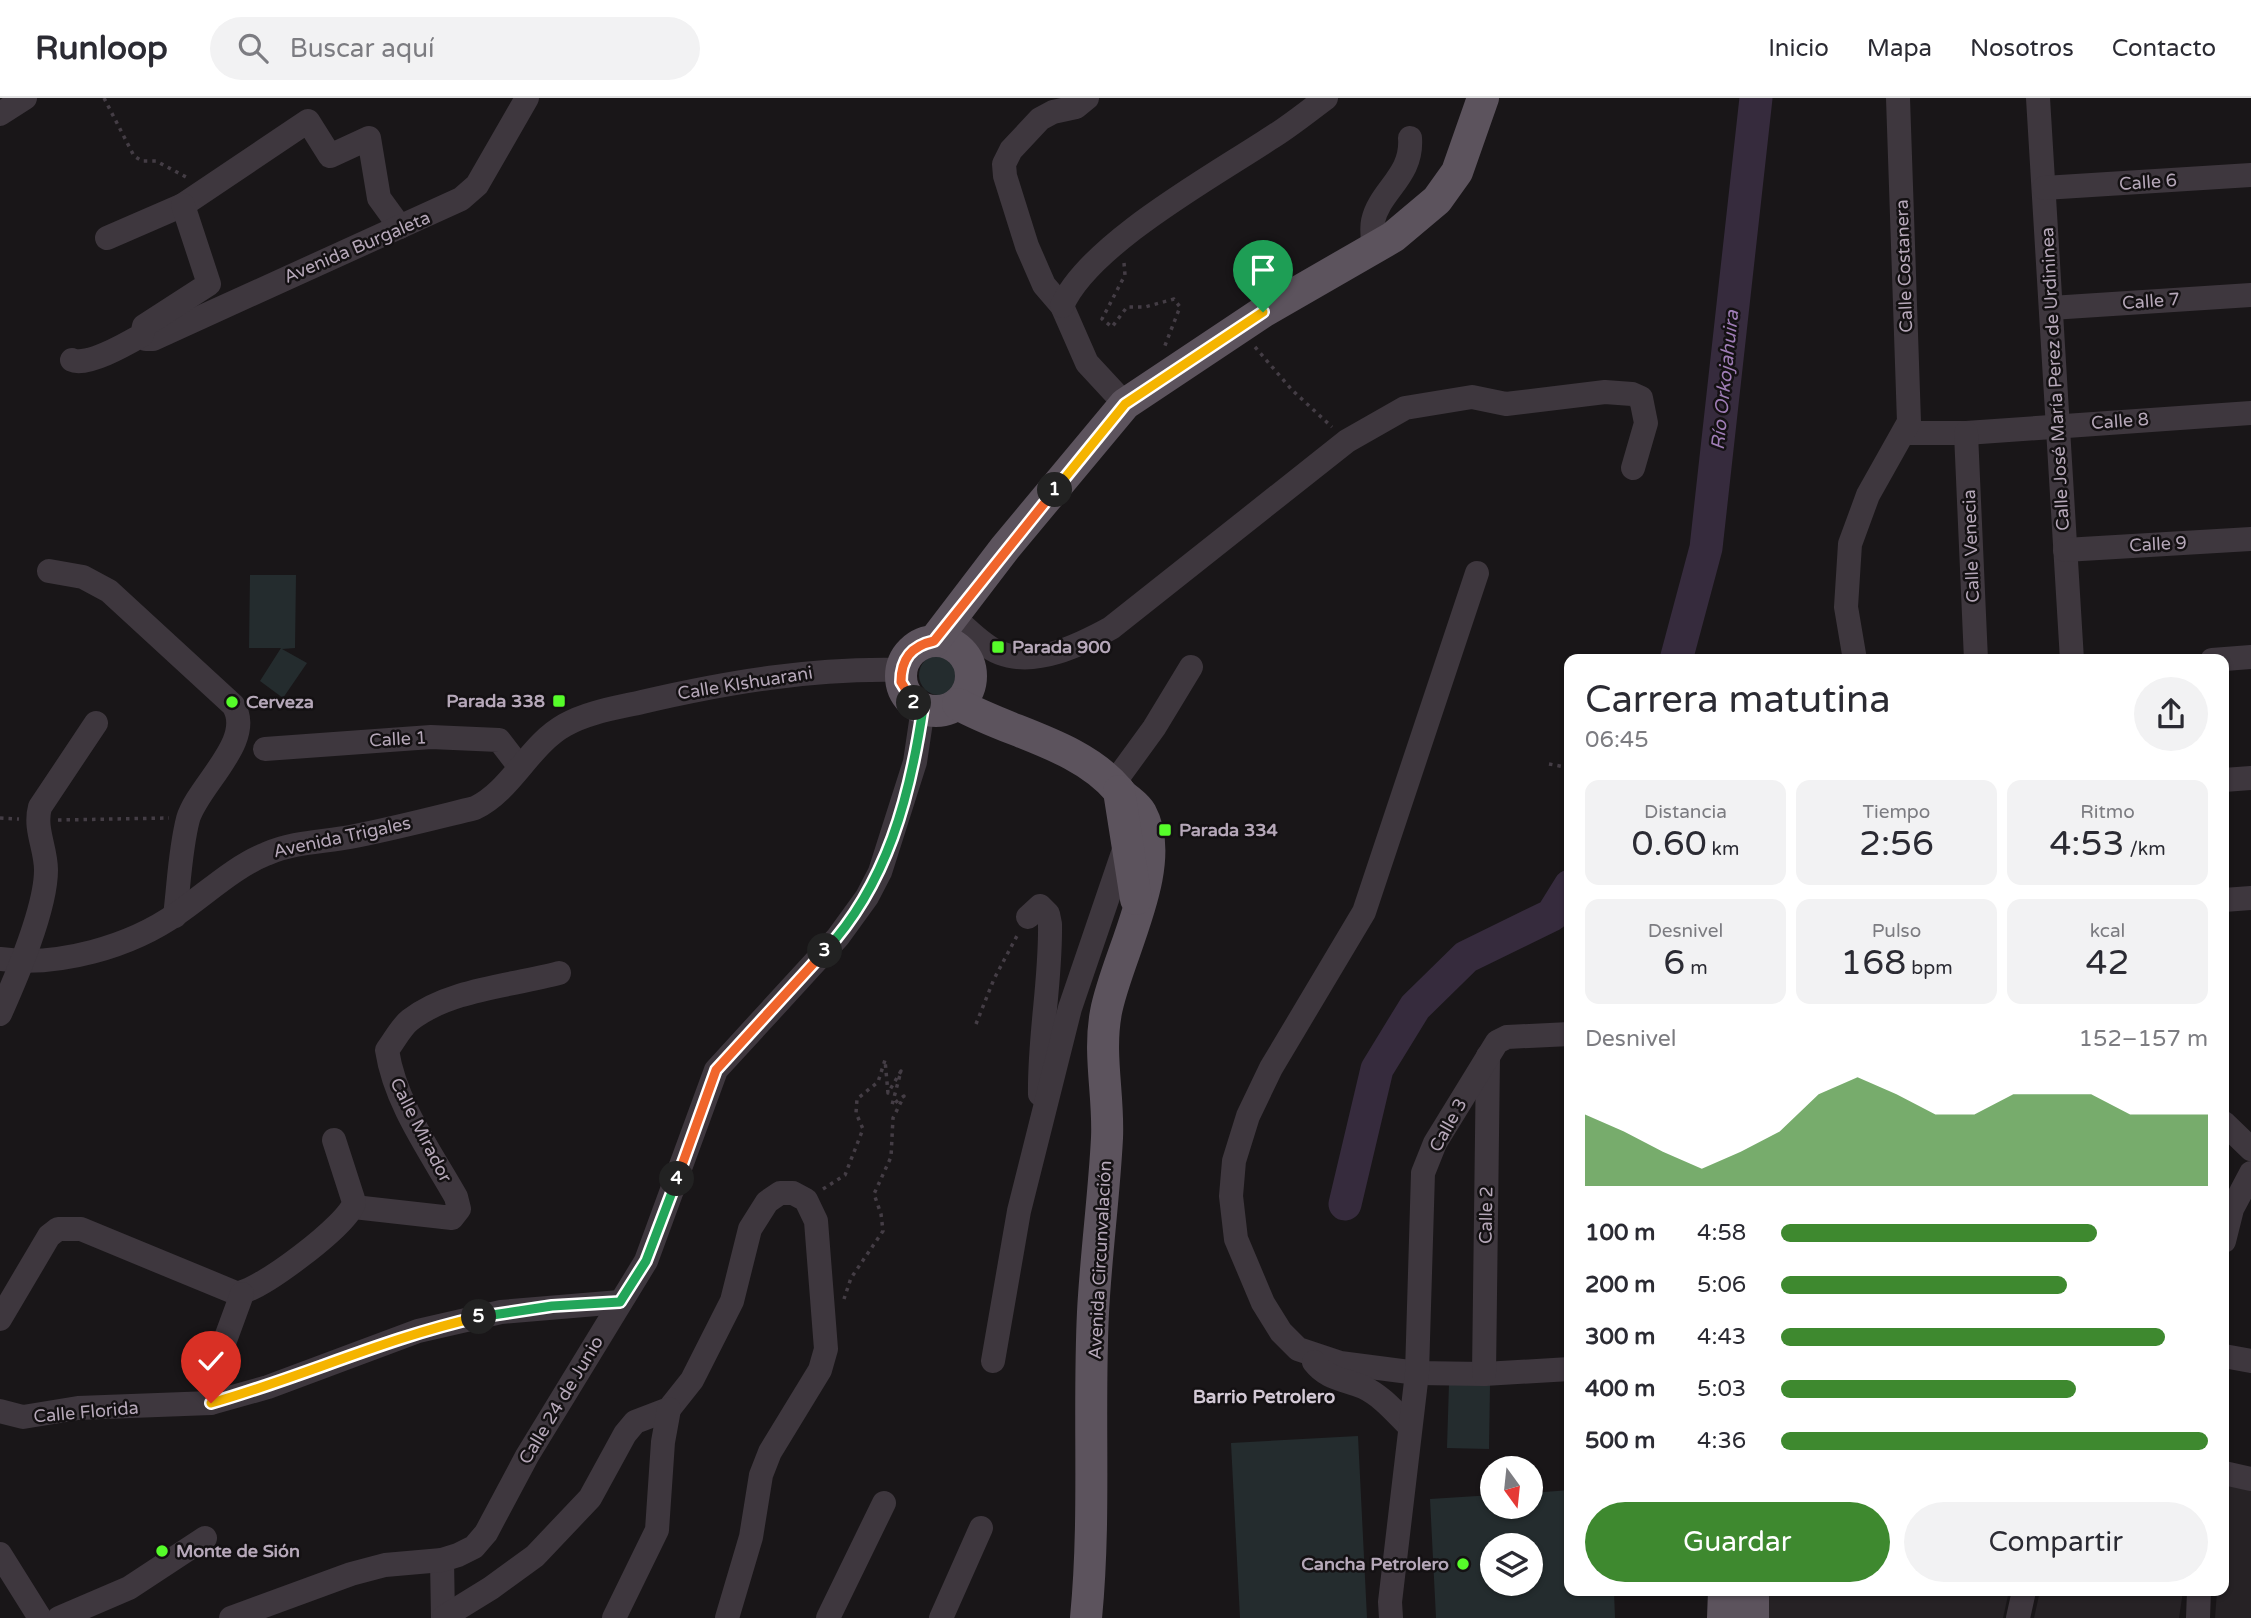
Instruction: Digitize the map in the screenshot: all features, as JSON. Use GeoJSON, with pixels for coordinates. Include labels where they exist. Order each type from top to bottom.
{"type":"FeatureCollection","features":[{"type":"Feature","properties":{"kind":"main road"},"geometry":{"type":"LineString","coordinates":[[934,641],[955,646],[969,663],[970,685],[958,704],[941,711],[923,708],[905,693],[901,670],[912,650],[934,641],[1125,404],[1263,312],[1374,249],[1411,224],[1437,200],[1457,172],[1476,126],[1483,98]]}},
{"type":"Feature","properties":{"kind":"main road"},"geometry":{"type":"LineString","coordinates":[[958,704],[987,720],[1089,764],[1116,787]]}},
{"type":"Feature","properties":{"kind":"main road","name":"Avenida Circunvalación"},"geometry":{"type":"LineString","coordinates":[[1086,1618],[1093,1540],[1093,1313],[1107,1127],[1102,1081],[1104,1035],[1106,1011],[1138,907],[1136,844],[1116,787]]}},
{"type":"Feature","properties":{"kind":"main road"},"geometry":{"type":"LineString","coordinates":[[1723,1618],[1724,1596]]}},
{"type":"Feature","properties":{"kind":"main road"},"geometry":{"type":"LineString","coordinates":[[1753,1596],[1753,1618]]}},
{"type":"Feature","properties":{"kind":"street"},"geometry":{"type":"LineString","coordinates":[[0,114],[25,98]]}},
{"type":"Feature","properties":{"kind":"street","name":"Avenida Burgaleta"},"geometry":{"type":"LineString","coordinates":[[142,335],[146,340],[153,339],[442,210],[477,185],[527,98]]}},
{"type":"Feature","properties":{"kind":"street"},"geometry":{"type":"LineString","coordinates":[[1087,98],[1076,107],[1040,119],[1011,150],[1004,164],[1005,176],[1044,285],[1062,306],[1087,363],[1125,404]]}},
{"type":"Feature","properties":{"kind":"street"},"geometry":{"type":"LineString","coordinates":[[1062,306],[1082,272],[1180,195],[1272,137],[1326,98]]}},
{"type":"Feature","properties":{"kind":"street","name":"Calle Costanera"},"geometry":{"type":"LineString","coordinates":[[1898,98],[1909,422],[1905,433]]}},
{"type":"Feature","properties":{"kind":"street","name":"Calle José María Perez de Urdininea"},"geometry":{"type":"LineString","coordinates":[[2038,98],[2072,654]]}},
{"type":"Feature","properties":{"kind":"street"},"geometry":{"type":"LineString","coordinates":[[107,238],[183,205],[308,121],[330,156],[369,138],[380,198],[400,227]]}},
{"type":"Feature","properties":{"kind":"street"},"geometry":{"type":"LineString","coordinates":[[1374,249],[1373,224],[1376,214],[1399,180],[1412,152],[1410,138]]}},
{"type":"Feature","properties":{"kind":"street","name":"Calle 6"},"geometry":{"type":"LineString","coordinates":[[2044,188],[2251,175]]}},
{"type":"Feature","properties":{"kind":"street"},"geometry":{"type":"LineString","coordinates":[[72,360],[84,362],[142,335],[144,327],[209,284],[183,205]]}},
{"type":"Feature","properties":{"kind":"street","name":"Calle 7"},"geometry":{"type":"LineString","coordinates":[[2051,307],[2251,295]]}},
{"type":"Feature","properties":{"kind":"street"},"geometry":{"type":"LineString","coordinates":[[952,616],[991,649],[1003,654],[1048,654],[1079,646],[1111,628],[1347,441],[1405,408],[1472,397],[1506,404],[1605,392],[1632,394],[1641,398],[1645,406],[1644,433],[1633,468]]}},
{"type":"Feature","properties":{"kind":"street","name":"Calle 8"},"geometry":{"type":"LineString","coordinates":[[1905,433],[1966,433],[2251,413]]}},
{"type":"Feature","properties":{"kind":"street"},"geometry":{"type":"LineString","coordinates":[[1854,654],[1846,607],[1850,544],[1881,467],[1905,433]]}},
{"type":"Feature","properties":{"kind":"street","name":"Calle Venecia"},"geometry":{"type":"LineString","coordinates":[[1966,433],[1976,654]]}},
{"type":"Feature","properties":{"kind":"street","name":"Calle 9"},"geometry":{"type":"LineString","coordinates":[[2065,550],[2251,539]]}},
{"type":"Feature","properties":{"kind":"street"},"geometry":{"type":"LineString","coordinates":[[49,571],[83,577],[109,591],[233,705],[241,723],[238,735],[189,817],[175,916]]}},
{"type":"Feature","properties":{"kind":"street"},"geometry":{"type":"LineString","coordinates":[[1477,573],[1364,912],[1271,1068],[1248,1116],[1234,1161],[1231,1196],[1240,1250],[1263,1303],[1280,1332],[1297,1349],[1340,1363],[1417,1373],[1484,1374],[1564,1369]]}},
{"type":"Feature","properties":{"kind":"street"},"geometry":{"type":"LineString","coordinates":[[2229,659],[2251,657]]}},
{"type":"Feature","properties":{"kind":"street"},"geometry":{"type":"LineString","coordinates":[[1116,787],[1191,667]]}},
{"type":"Feature","properties":{"kind":"street","name":"Calle KIshuarani"},"geometry":{"type":"LineString","coordinates":[[592,714],[771,676],[850,669],[901,670]]}},
{"type":"Feature","properties":{"kind":"street","name":"Calle 24 de Junio"},"geometry":{"type":"LineString","coordinates":[[231,1618],[351,1574],[385,1565],[442,1560],[474,1547],[486,1534],[527,1456],[646,1261],[716,1070],[838,937],[867,897],[880,872],[915,762],[923,708]]}},
{"type":"Feature","properties":{"kind":"street","name":"Avenida Trigales"},"geometry":{"type":"LineString","coordinates":[[11,961],[68,957],[140,934],[175,916],[239,868],[285,847],[350,837],[475,808],[489,801],[519,766],[563,726],[592,714]]}},
{"type":"Feature","properties":{"kind":"street"},"geometry":{"type":"LineString","coordinates":[[0,1014],[11,961],[46,871],[36,820],[40,807],[96,723]]}},
{"type":"Feature","properties":{"kind":"street","name":"Calle 1"},"geometry":{"type":"LineString","coordinates":[[265,749],[431,737],[486,738],[499,740],[519,766]]}},
{"type":"Feature","properties":{"kind":"street"},"geometry":{"type":"LineString","coordinates":[[2229,780],[2251,778]]}},
{"type":"Feature","properties":{"kind":"street"},"geometry":{"type":"LineString","coordinates":[[993,1360],[1019,1211],[1070,1008],[1136,844]]}},
{"type":"Feature","properties":{"kind":"street"},"geometry":{"type":"LineString","coordinates":[[2229,900],[2251,898]]}},
{"type":"Feature","properties":{"kind":"street"},"geometry":{"type":"LineString","coordinates":[[1028,917],[1040,906],[1048,914],[1050,924],[1047,1007],[1039,1055],[1041,1129]]}},
{"type":"Feature","properties":{"kind":"street","name":"Calle Mirador"},"geometry":{"type":"LineString","coordinates":[[354,1207],[452,1218],[457,1215],[460,1209],[456,1197],[405,1106],[390,1068],[387,1050],[409,1021],[439,1003],[480,989],[513,986],[559,973]]}},
{"type":"Feature","properties":{"kind":"street","name":"Calle 3"},"geometry":{"type":"LineString","coordinates":[[1391,1618],[1390,1602],[1417,1373],[1423,1173],[1435,1143],[1497,1042],[1507,1037],[1564,1034]]}},
{"type":"Feature","properties":{"kind":"street","name":"Calle 2"},"geometry":{"type":"LineString","coordinates":[[1484,1374],[1488,1056]]}},
{"type":"Feature","properties":{"kind":"street"},"geometry":{"type":"LineString","coordinates":[[2229,1128],[2251,1149]]}},
{"type":"Feature","properties":{"kind":"street"},"geometry":{"type":"LineString","coordinates":[[211,1403],[213,1373],[242,1294],[313,1246],[354,1207],[334,1140]]}},
{"type":"Feature","properties":{"kind":"street"},"geometry":{"type":"LineString","coordinates":[[2229,1221],[2232,1209],[2251,1174]]}},
{"type":"Feature","properties":{"kind":"street"},"geometry":{"type":"LineString","coordinates":[[614,1618],[657,1530],[663,1442],[669,1409],[692,1380],[732,1301],[750,1229],[761,1209],[780,1193],[793,1193],[806,1200],[816,1221],[826,1349],[824,1361],[770,1452],[761,1475],[751,1537],[727,1618]]}},
{"type":"Feature","properties":{"kind":"street"},"geometry":{"type":"LineString","coordinates":[[0,1319],[49,1236],[68,1227],[80,1229],[242,1294]]}},
{"type":"Feature","properties":{"kind":"street","name":"Calle Florida"},"geometry":{"type":"LineString","coordinates":[[0,1411],[23,1418],[78,1408],[211,1403],[268,1387],[418,1331],[501,1312],[620,1302]]}},
{"type":"Feature","properties":{"kind":"street"},"geometry":{"type":"LineString","coordinates":[[1308,1353],[1327,1376],[1363,1387],[1385,1401],[1410,1427]]}},
{"type":"Feature","properties":{"kind":"street"},"geometry":{"type":"LineString","coordinates":[[2229,1357],[2251,1361]]}},
{"type":"Feature","properties":{"kind":"street"},"geometry":{"type":"LineString","coordinates":[[442,1560],[444,1617],[536,1556],[590,1498],[625,1434],[635,1422],[669,1409]]}},
{"type":"Feature","properties":{"kind":"street"},"geometry":{"type":"LineString","coordinates":[[2229,1474],[2251,1479]]}},
{"type":"Feature","properties":{"kind":"street"},"geometry":{"type":"LineString","coordinates":[[828,1618],[884,1503]]}},
{"type":"Feature","properties":{"kind":"street"},"geometry":{"type":"LineString","coordinates":[[941,1618],[981,1528]]}},
{"type":"Feature","properties":{"kind":"street"},"geometry":{"type":"LineString","coordinates":[[59,1618],[129,1588],[205,1538]]}},
{"type":"Feature","properties":{"kind":"street"},"geometry":{"type":"LineString","coordinates":[[0,1553],[40,1618]]}},
{"type":"Feature","properties":{"kind":"street"},"geometry":{"type":"LineString","coordinates":[[2018,1618],[2023,1596]]}},
{"type":"Feature","properties":{"kind":"street"},"geometry":{"type":"LineString","coordinates":[[2198,1618],[2199,1596]]}},
{"type":"Feature","properties":{"kind":"path"},"geometry":{"type":"LineString","coordinates":[[104,98],[134,156],[142,161],[156,160],[209,188]]}},
{"type":"Feature","properties":{"kind":"path"},"geometry":{"type":"LineString","coordinates":[[1124,239],[1125,275],[1102,319],[1112,327],[1127,307],[1145,307],[1174,299],[1180,307],[1162,352]]}},
{"type":"Feature","properties":{"kind":"path"},"geometry":{"type":"LineString","coordinates":[[1239,330],[1292,390],[1347,441]]}},
{"type":"Feature","properties":{"kind":"path"},"geometry":{"type":"LineString","coordinates":[[1549,764],[1564,767]]}},
{"type":"Feature","properties":{"kind":"path"},"geometry":{"type":"LineString","coordinates":[[36,820],[189,817]]}},
{"type":"Feature","properties":{"kind":"path"},"geometry":{"type":"LineString","coordinates":[[976,1024],[994,979],[1028,917]]}},
{"type":"Feature","properties":{"kind":"path"},"geometry":{"type":"LineString","coordinates":[[806,1200],[845,1175],[863,1129],[856,1113],[857,1099],[878,1082],[886,1060],[888,1093],[901,1071],[892,1105],[904,1096],[893,1118],[891,1157],[874,1195],[881,1214],[883,1231],[851,1278],[842,1302]]}},
{"type":"Feature","properties":{"kind":"shaded area"},"geometry":{"type":"Polygon","coordinates":[[[250,575],[296,575],[295,648],[282,649],[307,663],[283,698],[260,681],[281,648],[249,648],[250,575]]]}},
{"type":"Feature","properties":{"kind":"shaded area"},"geometry":{"type":"Polygon","coordinates":[[[939,655],[953,661],[959,675],[953,689],[939,695],[925,689],[919,675],[925,661],[939,655]]]}},
{"type":"Feature","properties":{"kind":"shaded area"},"geometry":{"type":"Polygon","coordinates":[[[1449,1383],[1490,1384],[1489,1449],[1447,1448],[1449,1383]]]}},
{"type":"Feature","properties":{"kind":"shaded area"},"geometry":{"type":"Polygon","coordinates":[[[1358,1436],[1367,1618],[1240,1618],[1231,1443],[1358,1436]]]}},
{"type":"Feature","properties":{"kind":"shaded area"},"geometry":{"type":"Polygon","coordinates":[[[2229,1485],[2251,1489],[2251,1618],[2215,1618],[2217,1596],[2229,1596],[2229,1485]]]}},
{"type":"Feature","properties":{"kind":"shaded area","name":"Cancha Petrolero"},"geometry":{"type":"Polygon","coordinates":[[[1564,1490],[1564,1596],[1614,1596],[1615,1618],[1436,1618],[1430,1499],[1480,1496],[1480,1519],[1544,1519],[1544,1492],[1564,1490]]]}},
{"type":"Feature","properties":{"kind":"shaded area"},"geometry":{"type":"Polygon","coordinates":[[[1767,1596],[2008,1596],[2003,1618],[1768,1618],[1767,1596]]]}},
{"type":"Feature","properties":{"kind":"shaded area"},"geometry":{"type":"Polygon","coordinates":[[[2039,1596],[2182,1596],[2179,1618],[2034,1618],[2039,1596]]]}},
{"type":"Feature","properties":{"kind":"waterway","name":"Río Orkojahuira"},"geometry":{"type":"LineString","coordinates":[[1678,654],[1706,548],[1756,98]]}},
{"type":"Feature","properties":{"kind":"waterway","name":"Río Orkojahuira"},"geometry":{"type":"LineString","coordinates":[[1345,1204],[1377,1069],[1415,1007],[1466,957],[1552,915],[1564,896]]}},
{"type":"Feature","properties":{"kind":"place","name":"Parada 900"},"geometry":{"type":"Point","coordinates":[998,647]}},
{"type":"Feature","properties":{"kind":"place","name":"Parada 338"},"geometry":{"type":"Point","coordinates":[559,701]}},
{"type":"Feature","properties":{"kind":"place","name":"Cerveza"},"geometry":{"type":"Point","coordinates":[232,702]}},
{"type":"Feature","properties":{"kind":"place","name":"Parada 334"},"geometry":{"type":"Point","coordinates":[1165,830]}},
{"type":"Feature","properties":{"kind":"place","name":"Monte de Sión"},"geometry":{"type":"Point","coordinates":[162,1551]}},
{"type":"Feature","properties":{"kind":"place","name":"Cancha Petrolero"},"geometry":{"type":"Point","coordinates":[1463,1564]}},
{"type":"Feature","properties":{"kind":"district","name":"Barrio Petrolero"},"geometry":{"type":"Point","coordinates":[1264,1396]}},
{"type":"Feature","properties":{"kind":"route"},"geometry":{"type":"LineString","coordinates":[[211,1403],[268,1387],[354,1352],[418,1331],[501,1312],[620,1302],[646,1261],[659,1231],[706,1091],[716,1070],[838,937],[867,897],[880,872],[901,813],[915,762],[923,708],[905,693],[901,670],[905,659],[922,643],[934,641],[1005,548],[1125,404],[1263,312]]}}]}
